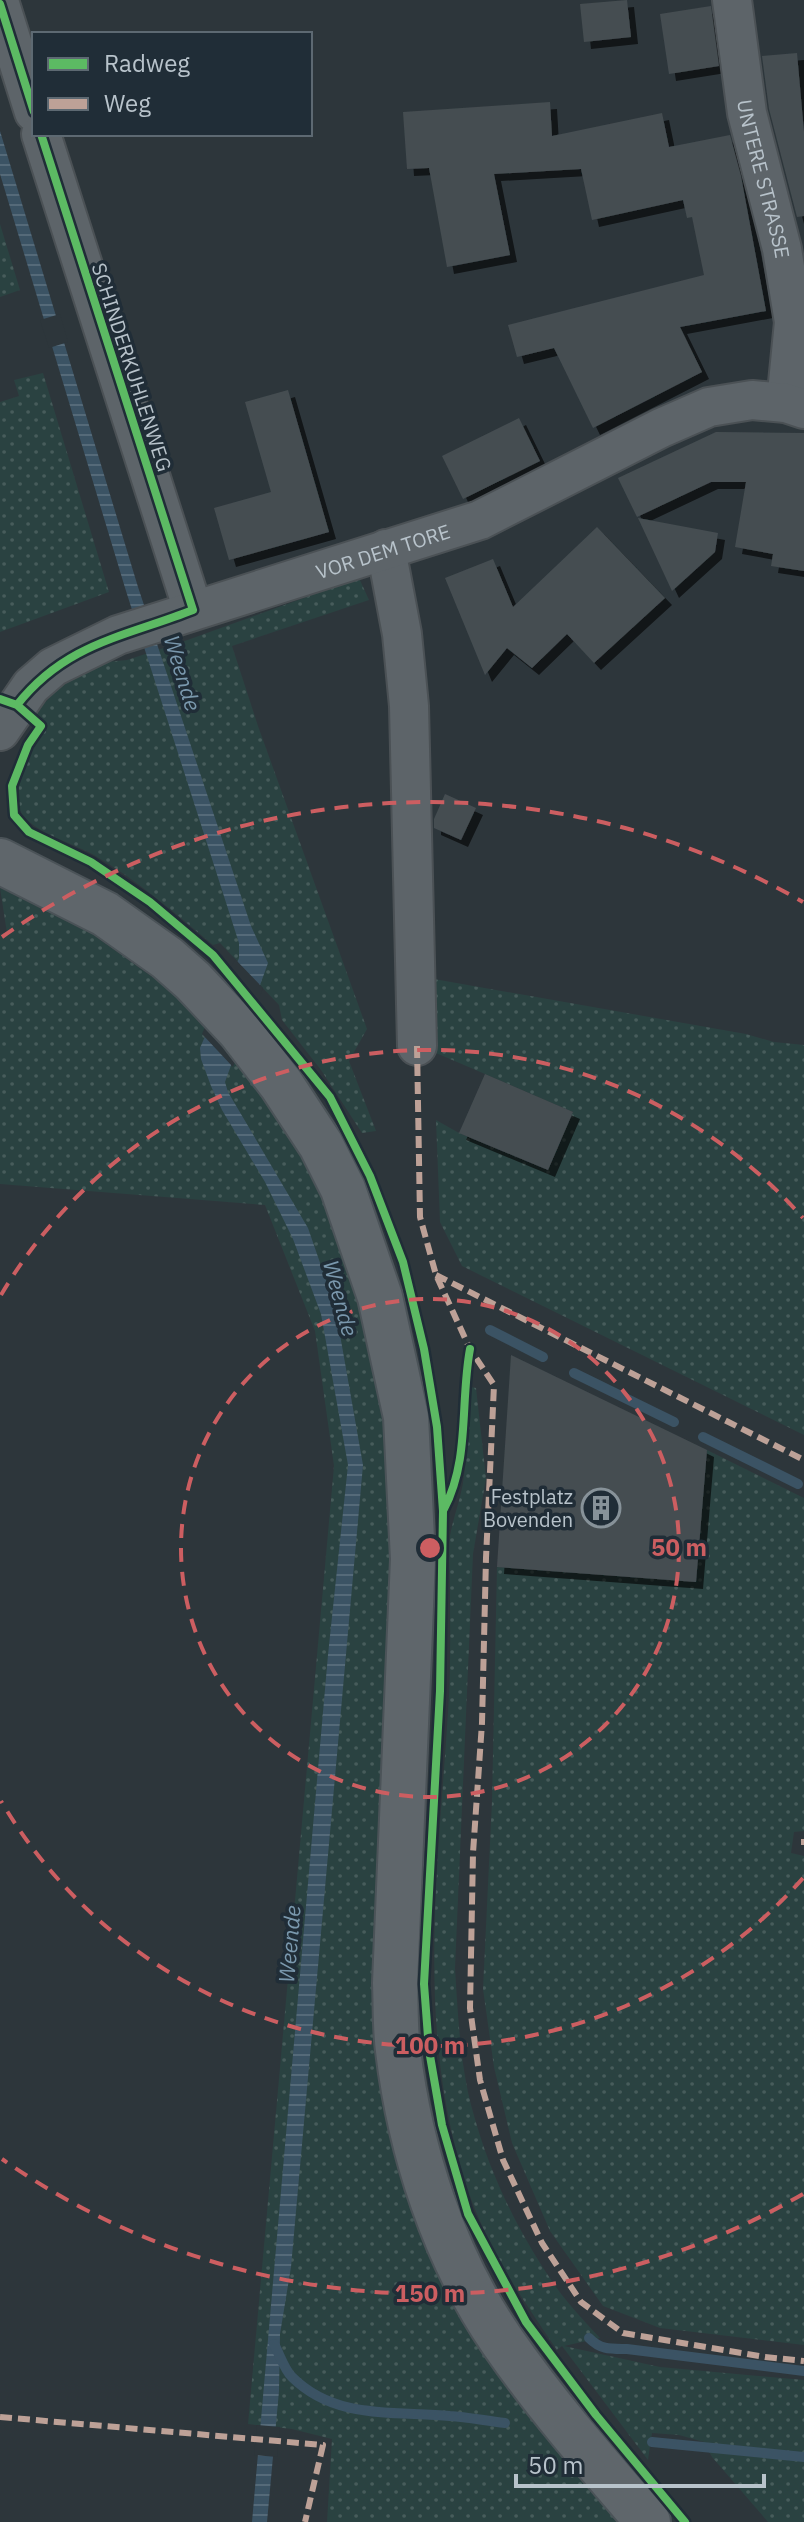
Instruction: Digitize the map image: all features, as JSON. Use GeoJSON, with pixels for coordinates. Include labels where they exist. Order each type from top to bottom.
{"type":"FeatureCollection","features":[{"type":"Feature","properties":{"kind":"main road"},"geometry":{"type":"LineString","coordinates":[[0,861],[105,914],[167,958],[193,981],[240,1031],[281,1084],[321,1145],[343,1189],[380,1297],[406,1417],[413,1559],[395,1983],[398,2049],[412,2134],[436,2208],[466,2279],[501,2340],[581,2445],[648,2522]]}},
{"type":"Feature","properties":{"kind":"street","name":"UNTERE STRASSE"},"geometry":{"type":"LineString","coordinates":[[732,0],[747,113],[793,246],[795,406]]}},
{"type":"Feature","properties":{"kind":"street"},"geometry":{"type":"LineString","coordinates":[[0,4],[32,106]]}},
{"type":"Feature","properties":{"kind":"street","name":"SCHINDERKUHLENWEG"},"geometry":{"type":"LineString","coordinates":[[42,136],[182,614]]}},
{"type":"Feature","properties":{"kind":"street","name":"VOR DEM TORE"},"geometry":{"type":"LineString","coordinates":[[0,731],[31,686],[53,667],[118,635],[462,527],[499,512],[697,411],[752,400],[795,406]]}},
{"type":"Feature","properties":{"kind":"street"},"geometry":{"type":"LineString","coordinates":[[386,549],[402,634],[409,706],[417,1046]]}},
{"type":"Feature","properties":{"kind":"green space"},"geometry":{"type":"Polygon","coordinates":[[[0,224],[20,290],[0,297],[0,224]]]}},
{"type":"Feature","properties":{"kind":"green space"},"geometry":{"type":"Polygon","coordinates":[[[43,373],[109,592],[0,632],[0,402],[19,396],[14,380],[43,373]]]}},
{"type":"Feature","properties":{"kind":"green space"},"geometry":{"type":"Polygon","coordinates":[[[359,578],[369,600],[232,646],[367,1029],[349,1061],[376,1131],[362,1133],[321,1070],[282,1020],[279,1005],[220,943],[213,945],[110,865],[39,829],[22,814],[18,805],[19,786],[27,763],[47,724],[35,713],[58,689],[81,673],[106,662],[127,660],[182,642],[359,578]]]}},
{"type":"Feature","properties":{"kind":"green space"},"geometry":{"type":"Polygon","coordinates":[[[0,888],[92,934],[169,989],[207,1024],[267,1099],[323,1191],[358,1285],[380,1388],[387,1474],[416,2217],[440,2280],[491,2365],[618,2522],[327,2522],[332,2439],[292,2429],[248,2424],[334,1466],[315,1331],[265,1205],[0,1184],[0,934],[7,933],[0,888]]]}},
{"type":"Feature","properties":{"kind":"green space"},"geometry":{"type":"Polygon","coordinates":[[[434,979],[804,1045],[804,1435],[462,1266],[440,1222],[436,1120],[459,1133],[548,1170],[573,1112],[436,1053],[434,979]]]}},
{"type":"Feature","properties":{"kind":"green space"},"geometry":{"type":"Polygon","coordinates":[[[471,1387],[476,1388],[486,1478],[473,1554],[455,1968],[462,2059],[473,2112],[497,2181],[530,2246],[561,2294],[600,2338],[564,2346],[660,2367],[804,2380],[804,2522],[768,2522],[712,2457],[704,2442],[679,2435],[652,2433],[648,2460],[562,2346],[557,2350],[531,2311],[484,2230],[467,2187],[451,2128],[441,2069],[434,1951],[450,1682],[449,1543],[465,1471],[471,1387]]]}},
{"type":"Feature","properties":{"kind":"green space"},"geometry":{"type":"Polygon","coordinates":[[[707,1450],[804,1498],[804,1831],[794,1832],[791,1853],[804,1856],[804,2345],[660,2328],[603,2306],[550,2231],[512,2143],[494,2067],[483,1989],[492,1801],[497,1567],[696,1582],[707,1450]]]}},
{"type":"Feature","properties":{"kind":"water"},"geometry":{"type":"Polygon","coordinates":[[[0,131],[138,587],[251,926],[268,963],[225,1082],[308,1228],[339,1329],[363,1465],[291,2267],[280,2334],[279,2391],[267,2522],[252,2522],[328,1655],[348,1465],[321,1314],[293,1239],[265,1182],[222,1110],[201,1059],[200,1048],[239,958],[239,943],[126,591],[0,174],[0,131]]]}},
{"type":"Feature","properties":{"kind":"pier"},"geometry":{"type":"Polygon","coordinates":[[[60,314],[68,342],[49,348],[40,320],[60,314]]]}},
{"type":"Feature","properties":{"kind":"pier"},"geometry":{"type":"Polygon","coordinates":[[[235,959],[263,988],[233,1067],[202,1034],[235,959]]]}},
{"type":"Feature","properties":{"kind":"pier"},"geometry":{"type":"Polygon","coordinates":[[[257,2425],[280,2427],[277,2457],[254,2455],[257,2425]]]}},
{"type":"Feature","properties":{"kind":"building"},"geometry":{"type":"Polygon","coordinates":[[[627,0],[631,37],[584,42],[580,4],[627,0]]]}},
{"type":"Feature","properties":{"kind":"building"},"geometry":{"type":"Polygon","coordinates":[[[711,6],[719,66],[669,74],[660,14],[711,6]]]}},
{"type":"Feature","properties":{"kind":"building"},"geometry":{"type":"Polygon","coordinates":[[[797,53],[804,132],[804,216],[797,217],[769,109],[762,56],[797,53]]]}},
{"type":"Feature","properties":{"kind":"building"},"geometry":{"type":"Polygon","coordinates":[[[550,102],[552,136],[662,113],[669,147],[730,135],[741,176],[766,311],[680,327],[702,372],[593,428],[554,348],[517,357],[508,325],[704,275],[692,217],[687,218],[683,200],[592,220],[581,169],[494,174],[510,255],[447,267],[429,168],[407,169],[403,112],[550,102]]]}},
{"type":"Feature","properties":{"kind":"building"},"geometry":{"type":"Polygon","coordinates":[[[288,390],[329,532],[229,560],[214,508],[271,492],[245,402],[288,390]]]}},
{"type":"Feature","properties":{"kind":"building"},"geometry":{"type":"Polygon","coordinates":[[[519,418],[540,461],[463,499],[442,456],[519,418]]]}},
{"type":"Feature","properties":{"kind":"building"},"geometry":{"type":"Polygon","coordinates":[[[716,432],[804,433],[804,571],[771,566],[773,554],[735,547],[746,482],[711,482],[637,517],[618,478],[716,432]]]}},
{"type":"Feature","properties":{"kind":"building"},"geometry":{"type":"Polygon","coordinates":[[[638,518],[718,533],[715,552],[672,591],[638,518]]]}},
{"type":"Feature","properties":{"kind":"building"},"geometry":{"type":"Polygon","coordinates":[[[597,527],[665,598],[594,663],[567,634],[532,668],[507,648],[485,675],[445,578],[493,559],[513,607],[597,527]]]}},
{"type":"Feature","properties":{"kind":"building"},"geometry":{"type":"Polygon","coordinates":[[[445,794],[476,808],[461,840],[434,828],[434,819],[445,794]]]}},
{"type":"Feature","properties":{"kind":"building"},"geometry":{"type":"Polygon","coordinates":[[[485,1074],[573,1112],[548,1170],[459,1133],[485,1074]]]}},
{"type":"Feature","properties":{"kind":"building","name":"Festplatz Bovenden"},"geometry":{"type":"Polygon","coordinates":[[[511,1355],[707,1450],[696,1582],[497,1567],[511,1355]]]}},
{"type":"Feature","properties":{"kind":"waterway"},"geometry":{"type":"LineString","coordinates":[[490,1330],[543,1357]]}},
{"type":"Feature","properties":{"kind":"waterway"},"geometry":{"type":"LineString","coordinates":[[574,1373],[674,1422]]}},
{"type":"Feature","properties":{"kind":"waterway"},"geometry":{"type":"LineString","coordinates":[[703,1437],[798,1484]]}},
{"type":"Feature","properties":{"kind":"waterway"},"geometry":{"type":"LineString","coordinates":[[589,2338],[606,2348],[804,2371]]}},
{"type":"Feature","properties":{"kind":"waterway"},"geometry":{"type":"LineString","coordinates":[[274,2344],[292,2377],[327,2401],[366,2411],[505,2423]]}},
{"type":"Feature","properties":{"kind":"waterway"},"geometry":{"type":"LineString","coordinates":[[652,2442],[804,2457]]}},
{"type":"Feature","properties":{"kind":"marked path"},"geometry":{"type":"LineString","coordinates":[[417,1046],[420,1217],[436,1275],[470,1349],[494,1385],[482,1723],[473,1853],[470,2008],[480,2080],[503,2160],[542,2243],[581,2302],[623,2333],[804,2361]]}},
{"type":"Feature","properties":{"kind":"marked path"},"geometry":{"type":"LineString","coordinates":[[436,1275],[804,1460]]}},
{"type":"Feature","properties":{"kind":"marked path"},"geometry":{"type":"LineString","coordinates":[[0,2417],[323,2445],[305,2522]]}},
{"type":"Feature","properties":{"kind":"cycle path"},"geometry":{"type":"LineString","coordinates":[[0,4],[32,106]]}},
{"type":"Feature","properties":{"kind":"cycle path"},"geometry":{"type":"LineString","coordinates":[[17,705],[36,684],[76,655],[193,610],[42,136]]}},
{"type":"Feature","properties":{"kind":"cycle path"},"geometry":{"type":"LineString","coordinates":[[0,699],[17,705],[41,726],[28,745],[12,786],[14,815],[29,832],[91,862],[150,902],[213,955],[330,1097],[370,1176],[403,1262],[424,1349],[437,1427],[443,1511],[440,1691],[424,1984],[429,2050],[442,2125],[468,2214],[526,2322],[596,2415],[685,2522]]}},
{"type":"Feature","properties":{"kind":"cycle path"},"geometry":{"type":"LineString","coordinates":[[444,1509],[458,1471],[470,1349]]}},
{"type":"Feature","properties":{"kind":"place","name":"Festplatz Bovenden"},"geometry":{"type":"Point","coordinates":[601,1508]}},
{"type":"Feature","properties":{"kind":"water label","name":"Weende"},"geometry":{"type":"Point","coordinates":[183,673]}},
{"type":"Feature","properties":{"kind":"water label","name":"Weende"},"geometry":{"type":"Point","coordinates":[341,1298]}},
{"type":"Feature","properties":{"kind":"water label","name":"Weende"},"geometry":{"type":"Point","coordinates":[289,1944]}}]}
